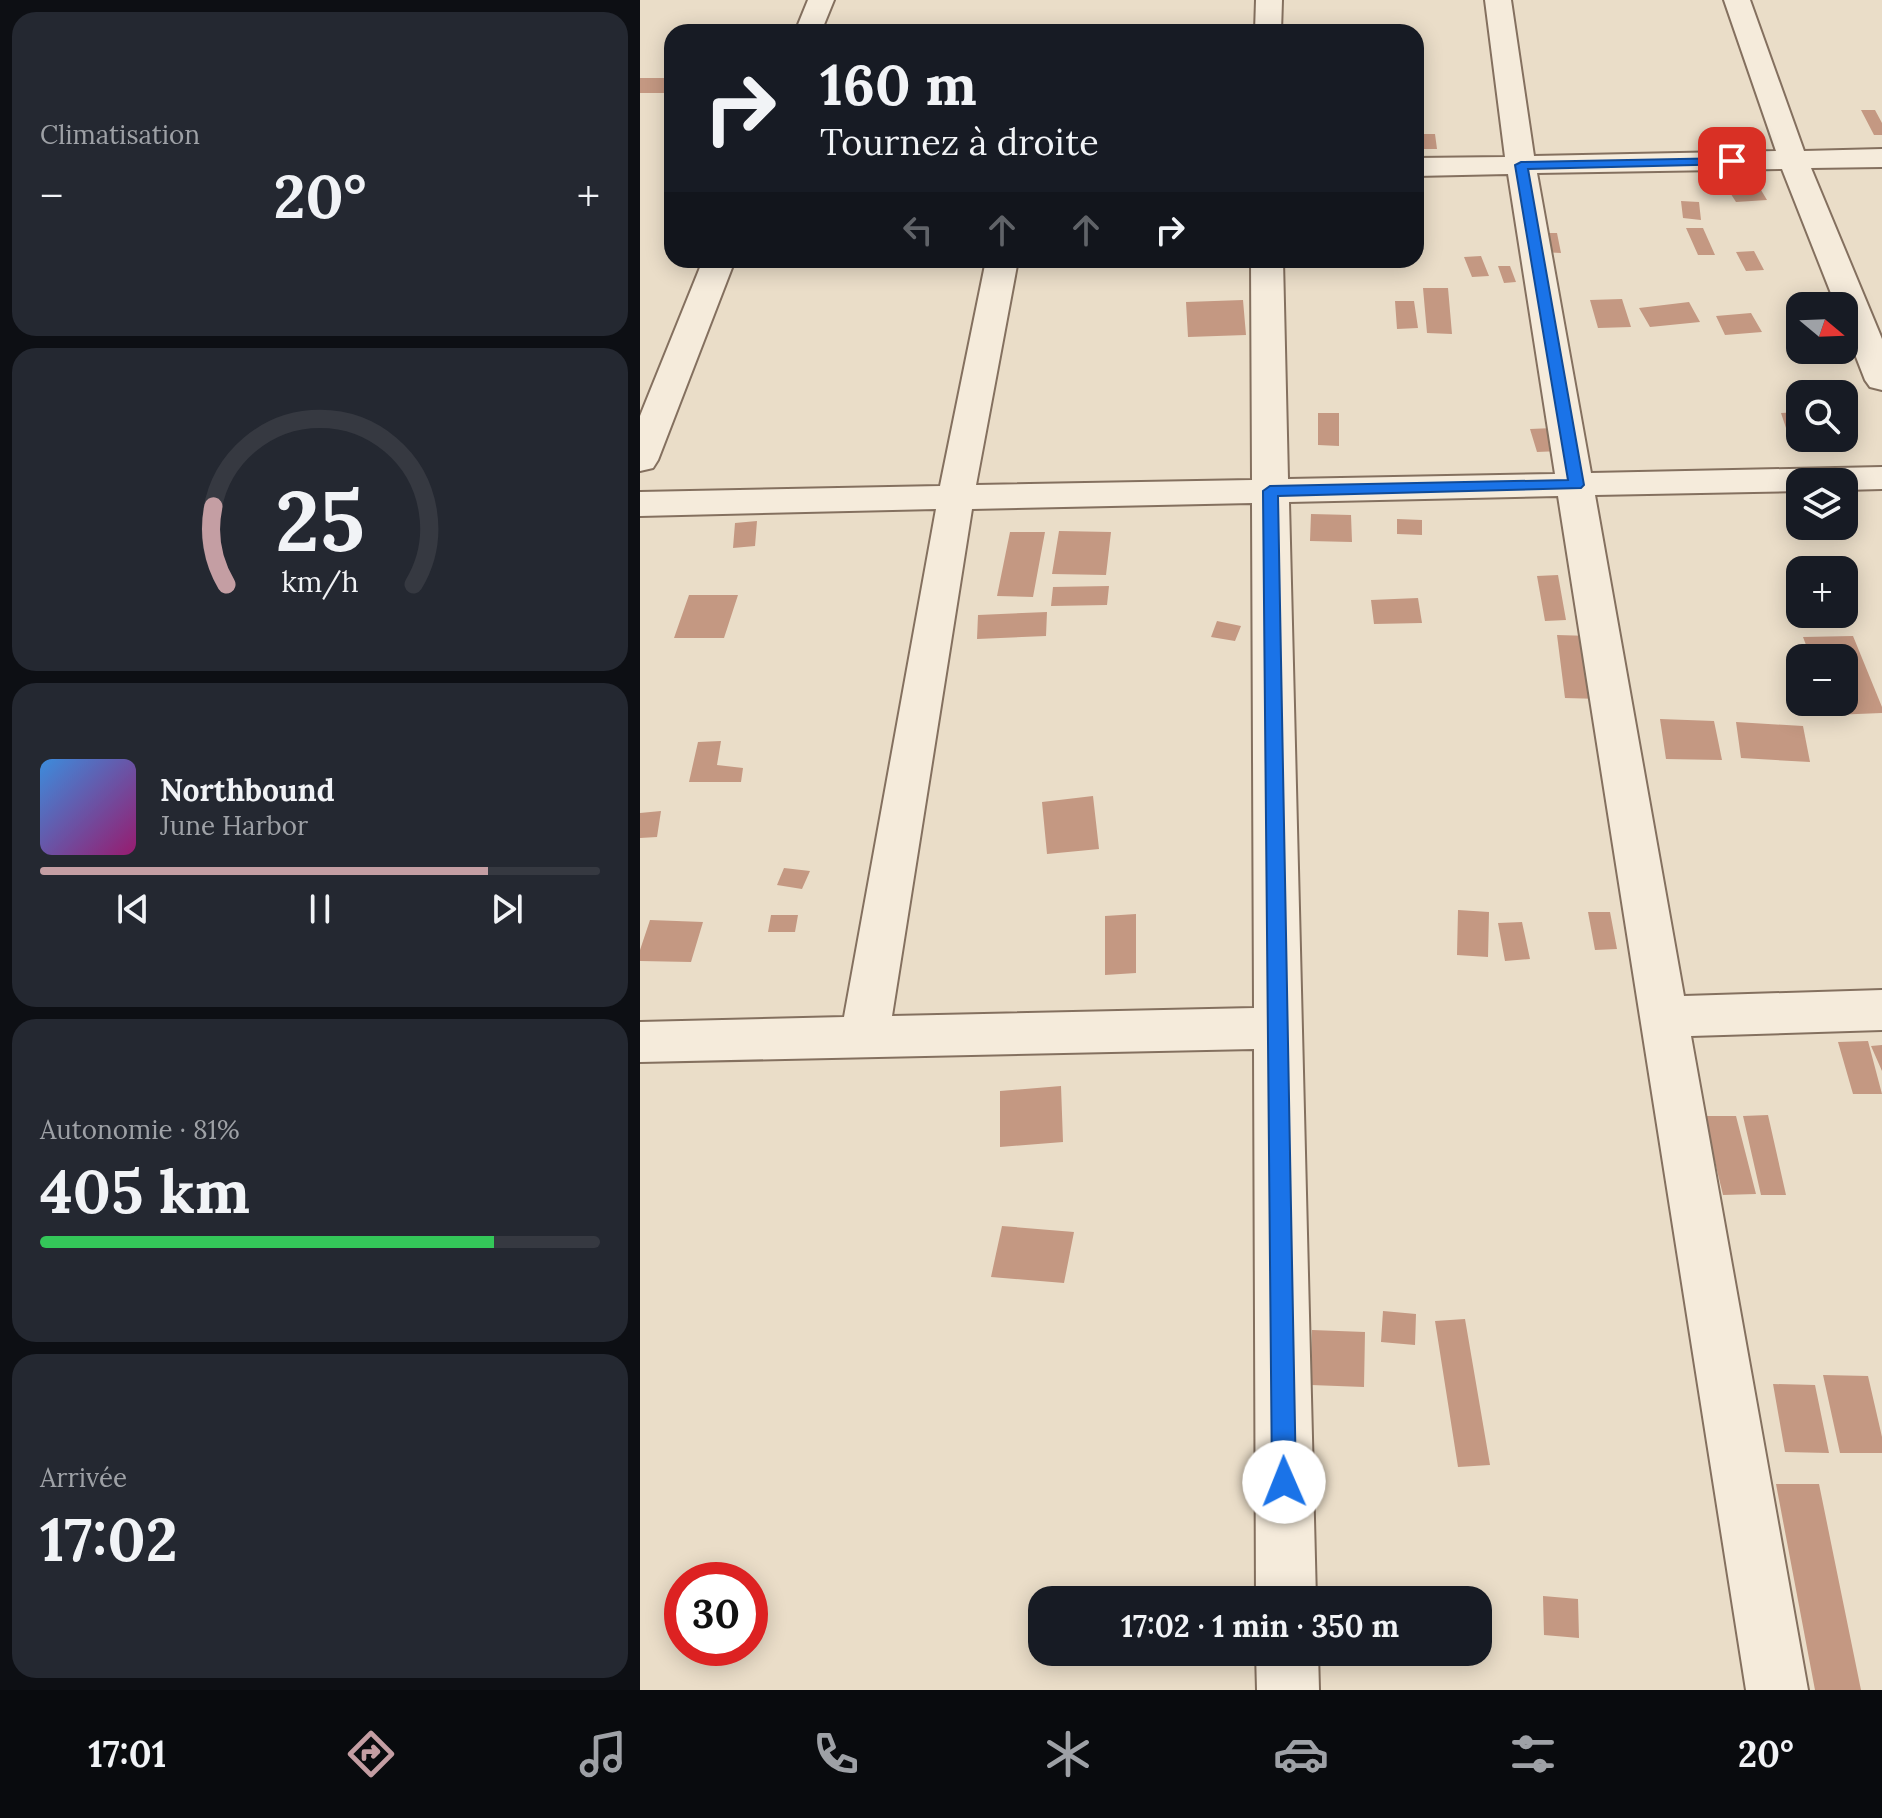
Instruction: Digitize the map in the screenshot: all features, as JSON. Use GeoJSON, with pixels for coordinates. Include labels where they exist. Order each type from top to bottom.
{"type":"FeatureCollection","features":[{"type":"Feature","properties":{"kind":"street"},"geometry":{"type":"LineString","coordinates":[[811,24],[821,0]]}},
{"type":"Feature","properties":{"kind":"street"},"geometry":{"type":"LineString","coordinates":[[1268,24],[1269,0]]}},
{"type":"Feature","properties":{"kind":"street"},"geometry":{"type":"LineString","coordinates":[[1498,0],[1521,165],[1777,1690]]}},
{"type":"Feature","properties":{"kind":"street"},"geometry":{"type":"LineString","coordinates":[[1737,0],[1793,160],[1882,380]]}},
{"type":"Feature","properties":{"kind":"street"},"geometry":{"type":"LineString","coordinates":[[1424,167],[1882,158]]}},
{"type":"Feature","properties":{"kind":"street"},"geometry":{"type":"LineString","coordinates":[[640,460],[716,268]]}},
{"type":"Feature","properties":{"kind":"street"},"geometry":{"type":"LineString","coordinates":[[865,1037],[956,498],[1000,268]]}},
{"type":"Feature","properties":{"kind":"street"},"geometry":{"type":"LineString","coordinates":[[1267,268],[1286,1586]]}},
{"type":"Feature","properties":{"kind":"street"},"geometry":{"type":"LineString","coordinates":[[640,504],[1882,478]]}},
{"type":"Feature","properties":{"kind":"street"},"geometry":{"type":"LineString","coordinates":[[1662,1017],[1882,1010]]}},
{"type":"Feature","properties":{"kind":"street"},"geometry":{"type":"LineString","coordinates":[[640,1042],[1279,1028]]}},
{"type":"Feature","properties":{"kind":"street"},"geometry":{"type":"LineString","coordinates":[[1287,1666],[1288,1690]]}},
{"type":"Feature","properties":{"kind":"building"},"geometry":{"type":"Polygon","coordinates":[[[640,78],[664,78],[664,93],[640,93],[640,78]]]}},
{"type":"Feature","properties":{"kind":"building"},"geometry":{"type":"Polygon","coordinates":[[[1861,110],[1875,110],[1882,123],[1882,135],[1874,135],[1861,110]]]}},
{"type":"Feature","properties":{"kind":"building"},"geometry":{"type":"Polygon","coordinates":[[[1424,134],[1435,134],[1437,149],[1424,149],[1424,134]]]}},
{"type":"Feature","properties":{"kind":"building"},"geometry":{"type":"Polygon","coordinates":[[[1758,185],[1767,200],[1736,202],[1727,188],[1758,185]]]}},
{"type":"Feature","properties":{"kind":"building"},"geometry":{"type":"Polygon","coordinates":[[[1681,201],[1699,202],[1701,220],[1683,218],[1681,201]]]}},
{"type":"Feature","properties":{"kind":"building"},"geometry":{"type":"Polygon","coordinates":[[[1686,228],[1703,228],[1715,255],[1698,255],[1686,228]]]}},
{"type":"Feature","properties":{"kind":"building"},"geometry":{"type":"Polygon","coordinates":[[[1539,233],[1557,233],[1561,253],[1542,252],[1539,233]]]}},
{"type":"Feature","properties":{"kind":"building"},"geometry":{"type":"Polygon","coordinates":[[[1754,251],[1764,270],[1746,271],[1736,252],[1754,251]]]}},
{"type":"Feature","properties":{"kind":"building"},"geometry":{"type":"Polygon","coordinates":[[[1481,256],[1489,276],[1472,277],[1464,257],[1481,256]]]}},
{"type":"Feature","properties":{"kind":"building"},"geometry":{"type":"Polygon","coordinates":[[[1498,266],[1510,266],[1516,282],[1504,283],[1498,266]]]}},
{"type":"Feature","properties":{"kind":"building"},"geometry":{"type":"Polygon","coordinates":[[[1423,288],[1448,288],[1452,334],[1427,333],[1423,288]]]}},
{"type":"Feature","properties":{"kind":"building"},"geometry":{"type":"Polygon","coordinates":[[[1622,299],[1631,327],[1598,328],[1590,300],[1622,299]]]}},
{"type":"Feature","properties":{"kind":"building"},"geometry":{"type":"Polygon","coordinates":[[[1243,300],[1246,335],[1188,337],[1186,302],[1243,300]]]}},
{"type":"Feature","properties":{"kind":"building"},"geometry":{"type":"Polygon","coordinates":[[[1395,301],[1414,301],[1418,328],[1397,329],[1395,301]]]}},
{"type":"Feature","properties":{"kind":"building"},"geometry":{"type":"Polygon","coordinates":[[[1689,302],[1700,322],[1650,327],[1639,308],[1689,302]]]}},
{"type":"Feature","properties":{"kind":"building"},"geometry":{"type":"Polygon","coordinates":[[[1751,313],[1762,332],[1725,335],[1716,316],[1751,313]]]}},
{"type":"Feature","properties":{"kind":"building"},"geometry":{"type":"Polygon","coordinates":[[[1318,413],[1339,413],[1339,446],[1318,445],[1318,413]]]}},
{"type":"Feature","properties":{"kind":"building"},"geometry":{"type":"Polygon","coordinates":[[[1553,428],[1560,451],[1537,452],[1530,429],[1553,428]]]}},
{"type":"Feature","properties":{"kind":"building"},"geometry":{"type":"Polygon","coordinates":[[[1311,514],[1351,515],[1352,542],[1310,541],[1311,514]]]}},
{"type":"Feature","properties":{"kind":"building"},"geometry":{"type":"Polygon","coordinates":[[[1397,519],[1422,520],[1422,535],[1397,534],[1397,519]]]}},
{"type":"Feature","properties":{"kind":"building"},"geometry":{"type":"Polygon","coordinates":[[[757,521],[755,546],[733,548],[735,523],[757,521]]]}},
{"type":"Feature","properties":{"kind":"building"},"geometry":{"type":"Polygon","coordinates":[[[1059,531],[1111,532],[1106,575],[1052,574],[1059,531]]]}},
{"type":"Feature","properties":{"kind":"building"},"geometry":{"type":"Polygon","coordinates":[[[1010,532],[1045,532],[1033,597],[997,596],[1010,532]]]}},
{"type":"Feature","properties":{"kind":"building"},"geometry":{"type":"Polygon","coordinates":[[[1558,575],[1566,620],[1545,621],[1537,576],[1558,575]]]}},
{"type":"Feature","properties":{"kind":"building"},"geometry":{"type":"Polygon","coordinates":[[[1109,586],[1107,605],[1051,606],[1053,587],[1109,586]]]}},
{"type":"Feature","properties":{"kind":"building"},"geometry":{"type":"Polygon","coordinates":[[[689,595],[738,595],[724,638],[674,638],[689,595]]]}},
{"type":"Feature","properties":{"kind":"building"},"geometry":{"type":"Polygon","coordinates":[[[1418,598],[1422,623],[1374,624],[1371,600],[1418,598]]]}},
{"type":"Feature","properties":{"kind":"building"},"geometry":{"type":"Polygon","coordinates":[[[1047,612],[1046,636],[977,639],[978,615],[1047,612]]]}},
{"type":"Feature","properties":{"kind":"building"},"geometry":{"type":"Polygon","coordinates":[[[1217,621],[1241,626],[1235,641],[1211,637],[1217,621]]]}},
{"type":"Feature","properties":{"kind":"building"},"geometry":{"type":"Polygon","coordinates":[[[1557,635],[1591,636],[1601,699],[1565,698],[1557,635]]]}},
{"type":"Feature","properties":{"kind":"building"},"geometry":{"type":"Polygon","coordinates":[[[1853,636],[1856,644],[1806,644],[1803,637],[1853,636]]]}},
{"type":"Feature","properties":{"kind":"building"},"geometry":{"type":"Polygon","coordinates":[[[1858,648],[1882,707],[1882,713],[1858,714],[1858,648]]]}},
{"type":"Feature","properties":{"kind":"building"},"geometry":{"type":"Polygon","coordinates":[[[1660,719],[1714,721],[1722,760],[1666,759],[1660,719]]]}},
{"type":"Feature","properties":{"kind":"building"},"geometry":{"type":"Polygon","coordinates":[[[1736,722],[1803,726],[1810,762],[1741,758],[1736,722]]]}},
{"type":"Feature","properties":{"kind":"building"},"geometry":{"type":"Polygon","coordinates":[[[721,741],[717,765],[743,768],[741,782],[689,782],[698,742],[721,741]]]}},
{"type":"Feature","properties":{"kind":"building"},"geometry":{"type":"Polygon","coordinates":[[[1093,796],[1099,849],[1047,854],[1042,802],[1093,796]]]}},
{"type":"Feature","properties":{"kind":"building"},"geometry":{"type":"Polygon","coordinates":[[[661,811],[657,837],[640,838],[640,813],[661,811]]]}},
{"type":"Feature","properties":{"kind":"building"},"geometry":{"type":"Polygon","coordinates":[[[784,868],[810,871],[802,889],[777,885],[784,868]]]}},
{"type":"Feature","properties":{"kind":"building"},"geometry":{"type":"Polygon","coordinates":[[[1458,910],[1489,912],[1488,957],[1457,955],[1458,910]]]}},
{"type":"Feature","properties":{"kind":"building"},"geometry":{"type":"Polygon","coordinates":[[[1588,912],[1610,912],[1617,949],[1595,950],[1588,912]]]}},
{"type":"Feature","properties":{"kind":"building"},"geometry":{"type":"Polygon","coordinates":[[[1136,914],[1136,973],[1105,975],[1105,916],[1136,914]]]}},
{"type":"Feature","properties":{"kind":"building"},"geometry":{"type":"Polygon","coordinates":[[[771,915],[798,915],[795,932],[768,932],[771,915]]]}},
{"type":"Feature","properties":{"kind":"building"},"geometry":{"type":"Polygon","coordinates":[[[650,920],[703,922],[691,962],[640,961],[640,950],[650,920]]]}},
{"type":"Feature","properties":{"kind":"building"},"geometry":{"type":"Polygon","coordinates":[[[1522,922],[1530,959],[1505,961],[1498,923],[1522,922]]]}},
{"type":"Feature","properties":{"kind":"building"},"geometry":{"type":"Polygon","coordinates":[[[1868,1041],[1882,1094],[1853,1094],[1838,1042],[1868,1041]]]}},
{"type":"Feature","properties":{"kind":"building"},"geometry":{"type":"Polygon","coordinates":[[[1882,1045],[1882,1071],[1871,1046],[1882,1045]]]}},
{"type":"Feature","properties":{"kind":"building"},"geometry":{"type":"Polygon","coordinates":[[[1061,1086],[1063,1142],[1000,1147],[1000,1091],[1061,1086]]]}},
{"type":"Feature","properties":{"kind":"building"},"geometry":{"type":"Polygon","coordinates":[[[1768,1115],[1786,1195],[1761,1195],[1743,1116],[1768,1115]]]}},
{"type":"Feature","properties":{"kind":"building"},"geometry":{"type":"Polygon","coordinates":[[[1704,1116],[1736,1116],[1756,1194],[1723,1195],[1704,1116]]]}},
{"type":"Feature","properties":{"kind":"building"},"geometry":{"type":"Polygon","coordinates":[[[1002,1226],[1074,1232],[1064,1283],[991,1277],[1002,1226]]]}},
{"type":"Feature","properties":{"kind":"building"},"geometry":{"type":"Polygon","coordinates":[[[1383,1311],[1416,1314],[1415,1345],[1381,1342],[1383,1311]]]}},
{"type":"Feature","properties":{"kind":"building"},"geometry":{"type":"Polygon","coordinates":[[[1465,1319],[1490,1465],[1458,1467],[1435,1321],[1465,1319]]]}},
{"type":"Feature","properties":{"kind":"building"},"geometry":{"type":"Polygon","coordinates":[[[1312,1330],[1365,1332],[1364,1387],[1311,1385],[1312,1330]]]}},
{"type":"Feature","properties":{"kind":"building"},"geometry":{"type":"Polygon","coordinates":[[[1823,1375],[1868,1376],[1882,1437],[1882,1453],[1840,1453],[1823,1375]]]}},
{"type":"Feature","properties":{"kind":"building"},"geometry":{"type":"Polygon","coordinates":[[[1773,1384],[1815,1385],[1829,1453],[1785,1452],[1773,1384]]]}},
{"type":"Feature","properties":{"kind":"building"},"geometry":{"type":"Polygon","coordinates":[[[1776,1484],[1819,1484],[1861,1690],[1815,1690],[1776,1484]]]}},
{"type":"Feature","properties":{"kind":"building"},"geometry":{"type":"Polygon","coordinates":[[[1543,1596],[1578,1599],[1579,1638],[1544,1635],[1543,1596]]]}},
{"type":"Feature","properties":{"kind":"route"},"geometry":{"type":"LineString","coordinates":[[1284,1482],[1270,491],[1576,485],[1521,165],[1732,161]]}}]}
